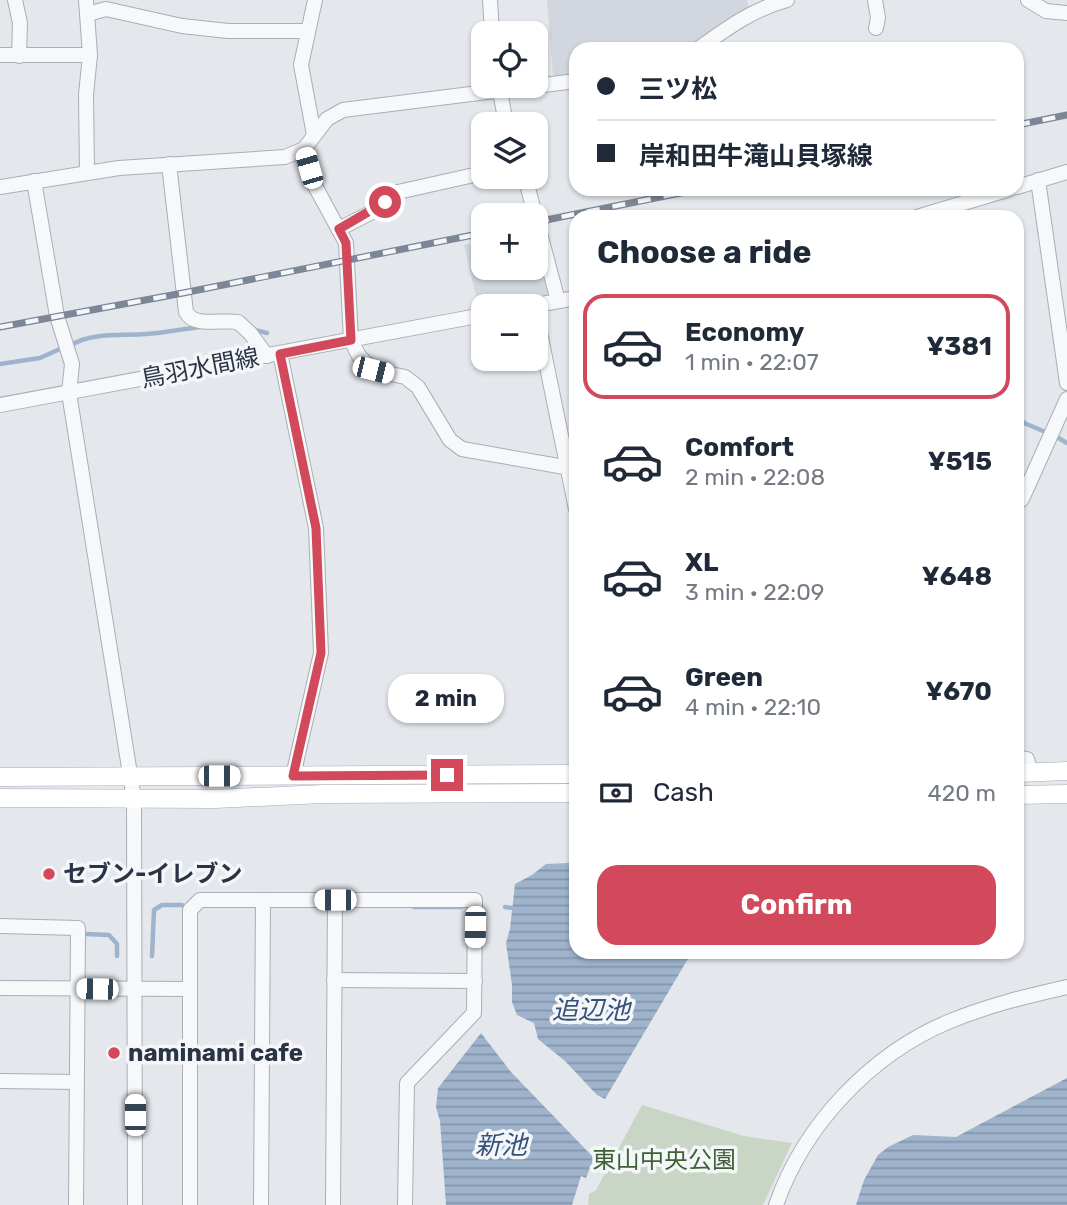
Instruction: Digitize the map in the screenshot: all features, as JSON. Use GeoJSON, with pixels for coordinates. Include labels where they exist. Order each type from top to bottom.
{"type":"FeatureCollection","features":[{"type":"Feature","properties":{"kind":"main road"},"geometry":{"type":"LineString","coordinates":[[1024,772],[1067,771]]}},
{"type":"Feature","properties":{"kind":"main road"},"geometry":{"type":"LineString","coordinates":[[0,777],[569,774]]}},
{"type":"Feature","properties":{"kind":"main road"},"geometry":{"type":"LineString","coordinates":[[0,798],[215,799],[323,794],[569,793]]}},
{"type":"Feature","properties":{"kind":"main road"},"geometry":{"type":"LineString","coordinates":[[1024,795],[1067,794]]}},
{"type":"Feature","properties":{"kind":"street"},"geometry":{"type":"LineString","coordinates":[[15,0],[20,23],[19,56]]}},
{"type":"Feature","properties":{"kind":"street"},"geometry":{"type":"LineString","coordinates":[[314,135],[301,65],[315,0]]}},
{"type":"Feature","properties":{"kind":"street"},"geometry":{"type":"LineString","coordinates":[[490,0],[491,21]]}},
{"type":"Feature","properties":{"kind":"street"},"geometry":{"type":"LineString","coordinates":[[747,0],[750,15]]}},
{"type":"Feature","properties":{"kind":"street"},"geometry":{"type":"LineString","coordinates":[[708,42],[734,23],[770,5],[787,0]]}},
{"type":"Feature","properties":{"kind":"street"},"geometry":{"type":"LineString","coordinates":[[875,0],[878,18],[876,28]]}},
{"type":"Feature","properties":{"kind":"street"},"geometry":{"type":"LineString","coordinates":[[1028,0],[1046,11],[1067,13]]}},
{"type":"Feature","properties":{"kind":"street"},"geometry":{"type":"LineString","coordinates":[[87,172],[86,95],[90,55],[87,7],[182,26],[228,31],[308,31]]}},
{"type":"Feature","properties":{"kind":"street"},"geometry":{"type":"LineString","coordinates":[[0,55],[90,55]]}},
{"type":"Feature","properties":{"kind":"street"},"geometry":{"type":"LineString","coordinates":[[548,84],[569,82]]}},
{"type":"Feature","properties":{"kind":"street"},"geometry":{"type":"LineString","coordinates":[[0,187],[87,172],[285,157],[304,149],[327,119],[343,110],[471,92]]}},
{"type":"Feature","properties":{"kind":"street"},"geometry":{"type":"LineString","coordinates":[[304,149],[315,186],[352,250],[351,340],[359,356],[373,370],[405,377],[418,387],[450,440],[462,449],[569,467]]}},
{"type":"Feature","properties":{"kind":"street"},"geometry":{"type":"LineString","coordinates":[[169,164],[186,312],[189,318],[197,321],[238,321],[274,355],[316,528],[321,653],[293,776]]}},
{"type":"Feature","properties":{"kind":"street"},"geometry":{"type":"LineString","coordinates":[[1024,185],[1067,172]]}},
{"type":"Feature","properties":{"kind":"street"},"geometry":{"type":"LineString","coordinates":[[339,229],[372,212],[398,192],[471,177]]}},
{"type":"Feature","properties":{"kind":"street"},"geometry":{"type":"LineString","coordinates":[[1038,180],[1067,383]]}},
{"type":"Feature","properties":{"kind":"street"},"geometry":{"type":"LineString","coordinates":[[34,181],[57,316],[72,365],[69,393],[134,799],[135,1205]]}},
{"type":"Feature","properties":{"kind":"street"},"geometry":{"type":"LineString","coordinates":[[528,189],[558,301]]}},
{"type":"Feature","properties":{"kind":"street"},"geometry":{"type":"LineString","coordinates":[[940,210],[987,196]]}},
{"type":"Feature","properties":{"kind":"street"},"geometry":{"type":"LineString","coordinates":[[548,303],[569,299]]}},
{"type":"Feature","properties":{"kind":"street","name":"鳥羽水間線"},"geometry":{"type":"LineString","coordinates":[[0,405],[471,317]]}},
{"type":"Feature","properties":{"kind":"street"},"geometry":{"type":"LineString","coordinates":[[548,365],[569,455]]}},
{"type":"Feature","properties":{"kind":"street"},"geometry":{"type":"LineString","coordinates":[[1024,495],[1067,398]]}},
{"type":"Feature","properties":{"kind":"street"},"geometry":{"type":"LineString","coordinates":[[190,1205],[190,910],[200,900],[475,900],[474,1013],[407,1083],[405,1205]]}},
{"type":"Feature","properties":{"kind":"street"},"geometry":{"type":"LineString","coordinates":[[261,1205],[263,900]]}},
{"type":"Feature","properties":{"kind":"street"},"geometry":{"type":"LineString","coordinates":[[333,1205],[335,900]]}},
{"type":"Feature","properties":{"kind":"street"},"geometry":{"type":"LineString","coordinates":[[0,926],[78,928],[76,1205]]}},
{"type":"Feature","properties":{"kind":"street"},"geometry":{"type":"LineString","coordinates":[[334,980],[475,981]]}},
{"type":"Feature","properties":{"kind":"street"},"geometry":{"type":"LineString","coordinates":[[776,1205],[794,1162],[818,1127],[843,1094],[868,1073],[918,1037],[949,1022],[1022,998],[1067,987]]}},
{"type":"Feature","properties":{"kind":"street"},"geometry":{"type":"LineString","coordinates":[[0,988],[190,989]]}},
{"type":"Feature","properties":{"kind":"street"},"geometry":{"type":"LineString","coordinates":[[0,1081],[77,1082]]}},
{"type":"Feature","properties":{"kind":"shaded area"},"geometry":{"type":"Polygon","coordinates":[[[547,0],[747,0],[750,15],[709,42],[569,42],[569,75],[553,76],[547,0]]]}},
{"type":"Feature","properties":{"kind":"shaded area"},"geometry":{"type":"Polygon","coordinates":[[[471,244],[471,275],[464,245],[471,244]]]}},
{"type":"Feature","properties":{"kind":"shaded area"},"geometry":{"type":"Polygon","coordinates":[[[472,280],[548,280],[550,290],[548,295],[475,294],[472,280]]]}},
{"type":"Feature","properties":{"kind":"green space","name":"東山中央公園"},"geometry":{"type":"Polygon","coordinates":[[[642,1105],[744,1136],[792,1143],[763,1205],[588,1205],[589,1194],[596,1190],[642,1105]]]}},
{"type":"Feature","properties":{"kind":"water","name":"追辺池"},"geometry":{"type":"Polygon","coordinates":[[[569,863],[569,959],[688,959],[605,1099],[597,1095],[565,1061],[538,1039],[534,1023],[517,1015],[512,1002],[506,943],[515,884],[546,864],[569,863]]]}},
{"type":"Feature","properties":{"kind":"water","name":"新池"},"geometry":{"type":"Polygon","coordinates":[[[481,1033],[511,1072],[594,1158],[586,1178],[581,1176],[572,1205],[446,1205],[440,1121],[436,1107],[438,1088],[481,1033]]]}},
{"type":"Feature","properties":{"kind":"water"},"geometry":{"type":"Polygon","coordinates":[[[1067,1078],[1067,1205],[856,1205],[864,1180],[878,1155],[888,1147],[913,1135],[956,1137],[1067,1078]]]}},
{"type":"Feature","properties":{"kind":"waterway"},"geometry":{"type":"LineString","coordinates":[[71,345],[98,336],[200,327]]}},
{"type":"Feature","properties":{"kind":"waterway"},"geometry":{"type":"LineString","coordinates":[[251,329],[267,333]]}},
{"type":"Feature","properties":{"kind":"waterway"},"geometry":{"type":"LineString","coordinates":[[0,364],[40,358],[62,348]]}},
{"type":"Feature","properties":{"kind":"waterway"},"geometry":{"type":"LineString","coordinates":[[1024,423],[1048,433]]}},
{"type":"Feature","properties":{"kind":"waterway"},"geometry":{"type":"LineString","coordinates":[[1057,437],[1067,443]]}},
{"type":"Feature","properties":{"kind":"waterway"},"geometry":{"type":"LineString","coordinates":[[152,956],[154,910],[162,905],[182,905]]}},
{"type":"Feature","properties":{"kind":"waterway"},"geometry":{"type":"LineString","coordinates":[[414,907],[461,907]]}},
{"type":"Feature","properties":{"kind":"waterway"},"geometry":{"type":"LineString","coordinates":[[505,907],[512,908]]}},
{"type":"Feature","properties":{"kind":"waterway"},"geometry":{"type":"LineString","coordinates":[[86,934],[109,935],[117,944],[117,956]]}},
{"type":"Feature","properties":{"kind":"railway"},"geometry":{"type":"LineString","coordinates":[[1024,124],[1067,115]]}},
{"type":"Feature","properties":{"kind":"railway"},"geometry":{"type":"LineString","coordinates":[[596,210],[665,196]]}},
{"type":"Feature","properties":{"kind":"railway"},"geometry":{"type":"LineString","coordinates":[[548,220],[569,215]]}},
{"type":"Feature","properties":{"kind":"railway"},"geometry":{"type":"LineString","coordinates":[[0,327],[471,235]]}},
{"type":"Feature","properties":{"kind":"place","name":"セブン-イレブン"},"geometry":{"type":"Point","coordinates":[49,874]}},
{"type":"Feature","properties":{"kind":"place","name":"naminami cafe"},"geometry":{"type":"Point","coordinates":[114,1053]}},
{"type":"Feature","properties":{"kind":"route"},"geometry":{"type":"LineString","coordinates":[[385,202],[339,229],[346,243],[351,340],[280,354],[316,528],[321,653],[293,776],[447,775]]}}]}
